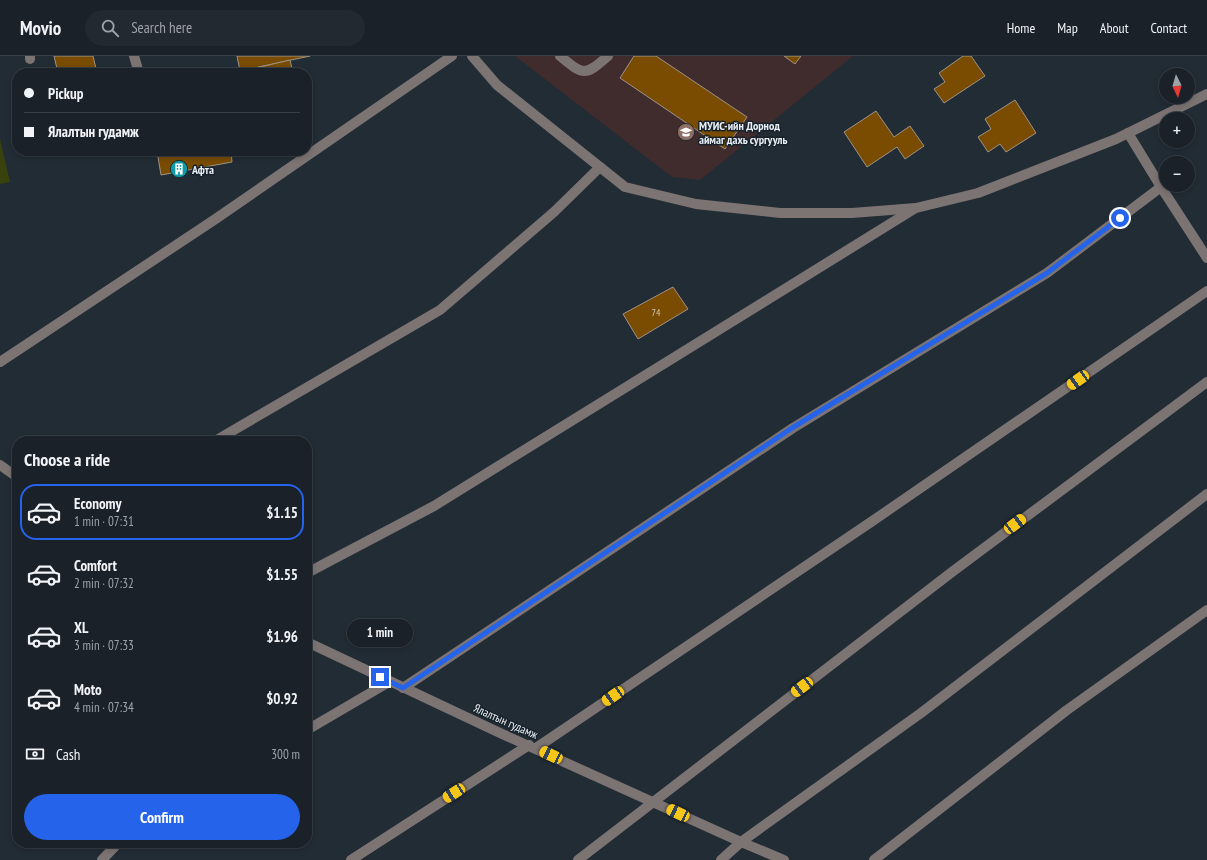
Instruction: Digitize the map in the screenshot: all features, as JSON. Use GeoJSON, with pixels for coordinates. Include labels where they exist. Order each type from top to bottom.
{"type":"FeatureCollection","features":[{"type":"Feature","properties":{"kind":"street"},"geometry":{"type":"LineString","coordinates":[[134,56],[137,68]]}},
{"type":"Feature","properties":{"kind":"street"},"geometry":{"type":"LineString","coordinates":[[312,152],[452,56]]}},
{"type":"Feature","properties":{"kind":"street"},"geometry":{"type":"LineString","coordinates":[[472,56],[497,85],[625,187],[696,204],[780,213],[852,213],[916,208],[978,193],[1116,139],[1207,94]]}},
{"type":"Feature","properties":{"kind":"street"},"geometry":{"type":"LineString","coordinates":[[560,56],[576,69],[586,72],[593,69],[608,56]]}},
{"type":"Feature","properties":{"kind":"street"},"geometry":{"type":"LineString","coordinates":[[1128,133],[1159,184]]}},
{"type":"Feature","properties":{"kind":"street"},"geometry":{"type":"LineString","coordinates":[[0,362],[214,220],[307,156]]}},
{"type":"Feature","properties":{"kind":"street"},"geometry":{"type":"LineString","coordinates":[[224,436],[440,310],[554,212],[600,167]]}},
{"type":"Feature","properties":{"kind":"street"},"geometry":{"type":"LineString","coordinates":[[403,688],[792,428],[1047,273],[1159,189]]}},
{"type":"Feature","properties":{"kind":"street"},"geometry":{"type":"LineString","coordinates":[[1164,192],[1207,258]]}},
{"type":"Feature","properties":{"kind":"street"},"geometry":{"type":"LineString","coordinates":[[312,570],[434,506],[916,208]]}},
{"type":"Feature","properties":{"kind":"street"},"geometry":{"type":"LineString","coordinates":[[351,860],[533,747],[871,522],[1207,291]]}},
{"type":"Feature","properties":{"kind":"street"},"geometry":{"type":"LineString","coordinates":[[578,860],[952,572],[1207,382]]}},
{"type":"Feature","properties":{"kind":"street"},"geometry":{"type":"LineString","coordinates":[[0,465],[12,473]]}},
{"type":"Feature","properties":{"kind":"street"},"geometry":{"type":"LineString","coordinates":[[721,860],[741,842],[922,713],[1207,494]]}},
{"type":"Feature","properties":{"kind":"street"},"geometry":{"type":"LineString","coordinates":[[874,860],[1067,710],[1207,610]]}},
{"type":"Feature","properties":{"kind":"street","name":"Ялалтын гудамж"},"geometry":{"type":"LineString","coordinates":[[312,644],[389,682],[652,802],[784,860]]}},
{"type":"Feature","properties":{"kind":"street"},"geometry":{"type":"LineString","coordinates":[[312,727],[389,682]]}},
{"type":"Feature","properties":{"kind":"street"},"geometry":{"type":"LineString","coordinates":[[102,860],[113,848]]}},
{"type":"Feature","properties":{"kind":"shaded area","name":"МУИС-ийн Дорнод аймаг дахь сургууль"},"geometry":{"type":"Polygon","coordinates":[[[515,56],[853,56],[700,180],[672,177],[515,56]]]}},
{"type":"Feature","properties":{"kind":"green space"},"geometry":{"type":"Polygon","coordinates":[[[0,139],[10,182],[0,184],[0,139]]]}},
{"type":"Feature","properties":{"kind":"building"},"geometry":{"type":"Polygon","coordinates":[[[54,56],[93,56],[96,68],[57,68],[54,56]]]}},
{"type":"Feature","properties":{"kind":"building"},"geometry":{"type":"Polygon","coordinates":[[[237,56],[310,56],[254,68],[239,68],[237,56]]]}},
{"type":"Feature","properties":{"kind":"building"},"geometry":{"type":"Polygon","coordinates":[[[634,56],[656,56],[747,117],[725,149],[620,78],[634,56]]]}},
{"type":"Feature","properties":{"kind":"building"},"geometry":{"type":"Polygon","coordinates":[[[784,56],[801,56],[795,64],[784,56]]]}},
{"type":"Feature","properties":{"kind":"building"},"geometry":{"type":"Polygon","coordinates":[[[963,56],[971,56],[985,76],[944,103],[934,89],[945,82],[939,73],[963,56]]]}},
{"type":"Feature","properties":{"kind":"building"},"geometry":{"type":"Polygon","coordinates":[[[290,60],[292,68],[256,68],[290,60]]]}},
{"type":"Feature","properties":{"kind":"building"},"geometry":{"type":"Polygon","coordinates":[[[1015,100],[1036,133],[1006,152],[1000,144],[988,152],[978,137],[991,129],[985,119],[1015,100]]]}},
{"type":"Feature","properties":{"kind":"building"},"geometry":{"type":"Polygon","coordinates":[[[876,111],[894,137],[910,126],[924,146],[905,159],[897,147],[867,167],[844,132],[876,111]]]}},
{"type":"Feature","properties":{"kind":"building","name":"Афта"},"geometry":{"type":"Polygon","coordinates":[[[158,156],[231,156],[232,162],[161,175],[158,156]]]}},
{"type":"Feature","properties":{"kind":"building"},"geometry":{"type":"Polygon","coordinates":[[[673,287],[688,309],[638,339],[623,314],[673,287]]]}},
{"type":"Feature","properties":{"kind":"place","name":"МУИС-ийн Дорнод аймаг дахь сургууль"},"geometry":{"type":"Point","coordinates":[686,132]}},
{"type":"Feature","properties":{"kind":"place","name":"Афта"},"geometry":{"type":"Point","coordinates":[179,169]}},
{"type":"Feature","properties":{"kind":"route"},"geometry":{"type":"LineString","coordinates":[[380,677],[403,688],[792,428],[1047,273],[1120,218]]}}]}
